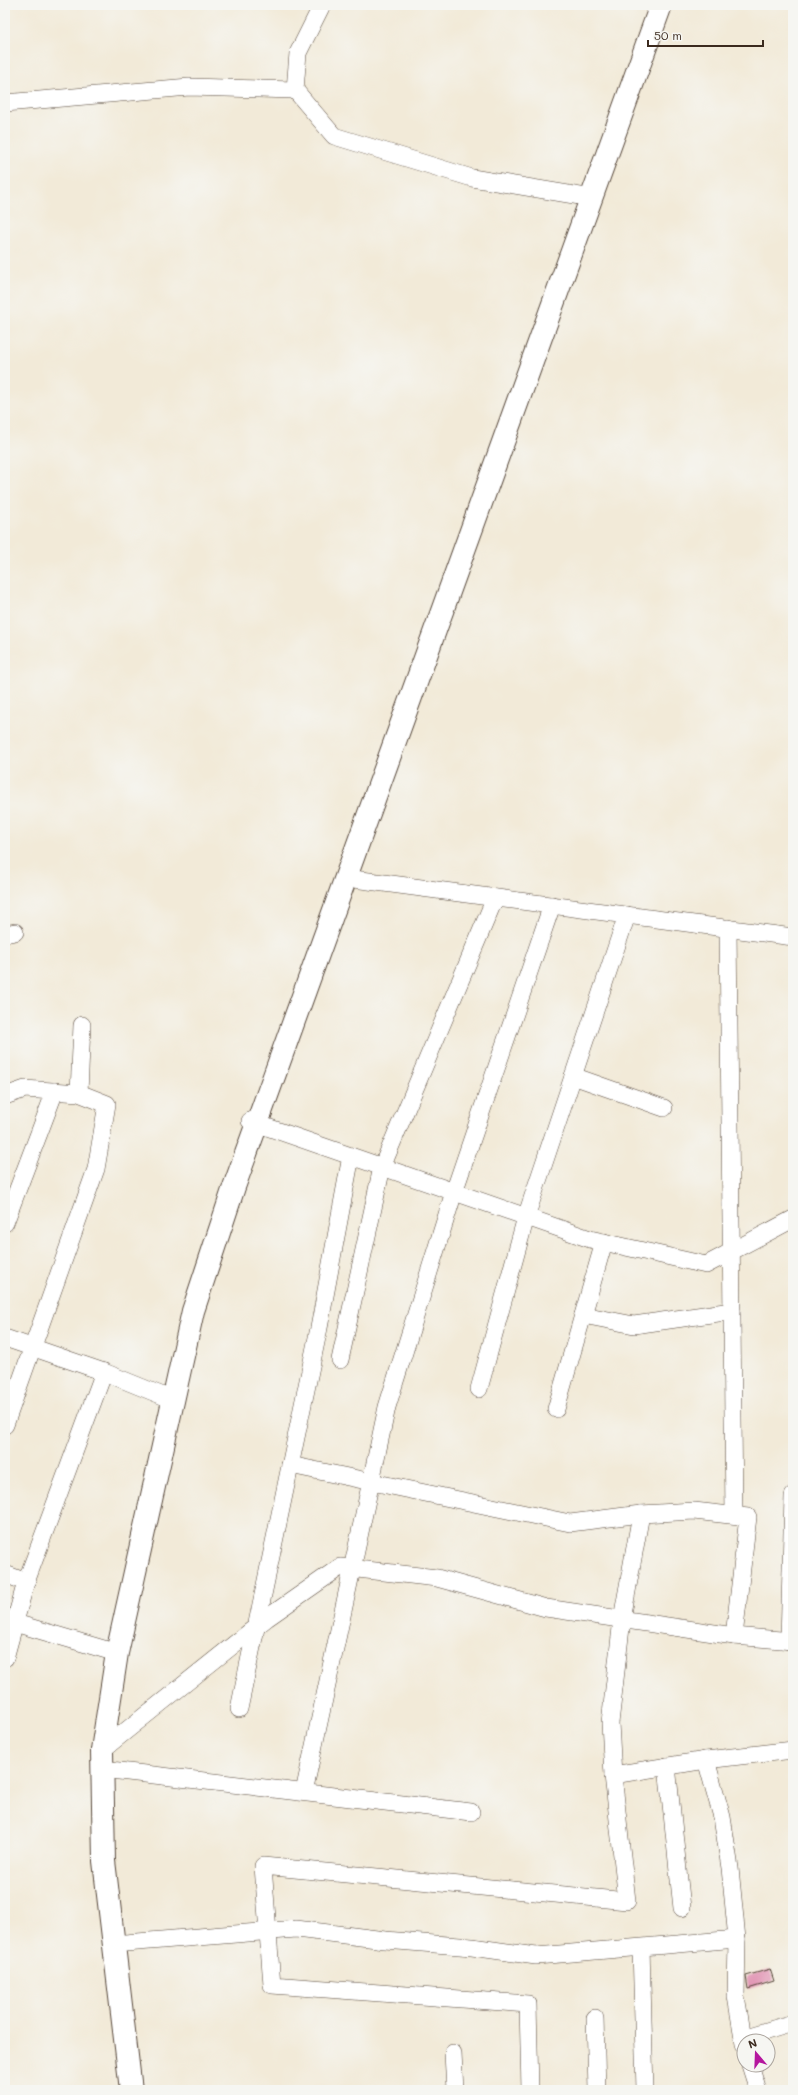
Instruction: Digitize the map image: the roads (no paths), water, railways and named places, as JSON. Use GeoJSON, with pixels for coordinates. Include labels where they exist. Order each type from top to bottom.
{"type":"FeatureCollection","features":[{"type":"Feature","properties":{"kind":"street"},"geometry":{"type":"LineString","coordinates":[[322,5],[298,53],[295,90],[334,136],[472,178],[592,198]]}},
{"type":"Feature","properties":{"kind":"street"},"geometry":{"type":"LineString","coordinates":[[131,2090],[104,1861],[102,1759],[117,1653],[193,1310],[254,1123],[346,878],[661,5]]}},
{"type":"Feature","properties":{"kind":"street"},"geometry":{"type":"LineString","coordinates":[[5,103],[188,87],[295,90]]}},
{"type":"Feature","properties":{"kind":"street"},"geometry":{"type":"LineString","coordinates":[[346,878],[793,937]]}},
{"type":"Feature","properties":{"kind":"street"},"geometry":{"type":"LineString","coordinates":[[340,1360],[382,1167],[496,898]]}},
{"type":"Feature","properties":{"kind":"street"},"geometry":{"type":"LineString","coordinates":[[304,1792],[387,1407],[454,1192],[552,905]]}},
{"type":"Feature","properties":{"kind":"street"},"geometry":{"type":"LineString","coordinates":[[479,1388],[526,1217],[627,915]]}},
{"type":"Feature","properties":{"kind":"street"},"geometry":{"type":"LineString","coordinates":[[728,928],[734,1515]]}},
{"type":"Feature","properties":{"kind":"street"},"geometry":{"type":"LineString","coordinates":[[79,1093],[82,1025]]}},
{"type":"Feature","properties":{"kind":"street"},"geometry":{"type":"LineString","coordinates":[[574,1076],[664,1108]]}},
{"type":"Feature","properties":{"kind":"street"},"geometry":{"type":"LineString","coordinates":[[5,1096],[25,1089],[55,1091],[79,1093],[107,1104],[96,1168],[5,1425]]}},
{"type":"Feature","properties":{"kind":"street"},"geometry":{"type":"LineString","coordinates":[[5,1223],[55,1091]]}},
{"type":"Feature","properties":{"kind":"street"},"geometry":{"type":"LineString","coordinates":[[254,1123],[526,1217],[604,1242],[706,1265],[793,1219]]}},
{"type":"Feature","properties":{"kind":"street"},"geometry":{"type":"LineString","coordinates":[[239,1709],[319,1328],[351,1156]]}},
{"type":"Feature","properties":{"kind":"street"},"geometry":{"type":"LineString","coordinates":[[556,1409],[604,1242]]}},
{"type":"Feature","properties":{"kind":"street"},"geometry":{"type":"LineString","coordinates":[[583,1315],[634,1325],[732,1311]]}},
{"type":"Feature","properties":{"kind":"street"},"geometry":{"type":"LineString","coordinates":[[5,1338],[104,1372],[174,1400]]}},
{"type":"Feature","properties":{"kind":"street"},"geometry":{"type":"LineString","coordinates":[[5,1658],[26,1582],[104,1372]]}},
{"type":"Feature","properties":{"kind":"street"},"geometry":{"type":"LineString","coordinates":[[290,1465],[570,1523],[641,1514],[694,1511],[748,1517],[734,1636]]}},
{"type":"Feature","properties":{"kind":"street"},"geometry":{"type":"LineString","coordinates":[[102,1759],[256,1627],[340,1568],[437,1578],[546,1608],[734,1636],[791,1641],[793,1496]]}},
{"type":"Feature","properties":{"kind":"street"},"geometry":{"type":"LineString","coordinates":[[530,2090],[528,2004],[272,1985],[263,1866],[628,1901],[613,1775],[610,1723],[622,1619],[641,1514]]}},
{"type":"Feature","properties":{"kind":"street"},"geometry":{"type":"LineString","coordinates":[[5,1574],[26,1582]]}},
{"type":"Feature","properties":{"kind":"street"},"geometry":{"type":"LineString","coordinates":[[15,1623],[117,1653]]}},
{"type":"Feature","properties":{"kind":"street"},"geometry":{"type":"LineString","coordinates":[[613,1775],[706,1760],[793,1750]]}},
{"type":"Feature","properties":{"kind":"street"},"geometry":{"type":"LineString","coordinates":[[102,1759],[304,1792],[470,1812]]}},
{"type":"Feature","properties":{"kind":"street"},"geometry":{"type":"LineString","coordinates":[[706,1760],[722,1817],[730,1868],[737,1939],[736,1996],[742,2033]]}},
{"type":"Feature","properties":{"kind":"street"},"geometry":{"type":"LineString","coordinates":[[667,1766],[682,1908]]}},
{"type":"Feature","properties":{"kind":"street"},"geometry":{"type":"LineString","coordinates":[[113,1944],[296,1929],[385,1940],[472,1947],[536,1956],[737,1939]]}},
{"type":"Feature","properties":{"kind":"street"},"geometry":{"type":"LineString","coordinates":[[641,1948],[645,2090]]}},
{"type":"Feature","properties":{"kind":"street"},"geometry":{"type":"LineString","coordinates":[[595,2018],[597,2090]]}},
{"type":"Feature","properties":{"kind":"street"},"geometry":{"type":"LineString","coordinates":[[765,2033],[793,2023]]}},
{"type":"Feature","properties":{"kind":"street"},"geometry":{"type":"LineString","coordinates":[[453,2052],[455,2090]]}},
{"type":"Feature","properties":{"kind":"street"},"geometry":{"type":"LineString","coordinates":[[753,2073],[758,2090]]}}]}
